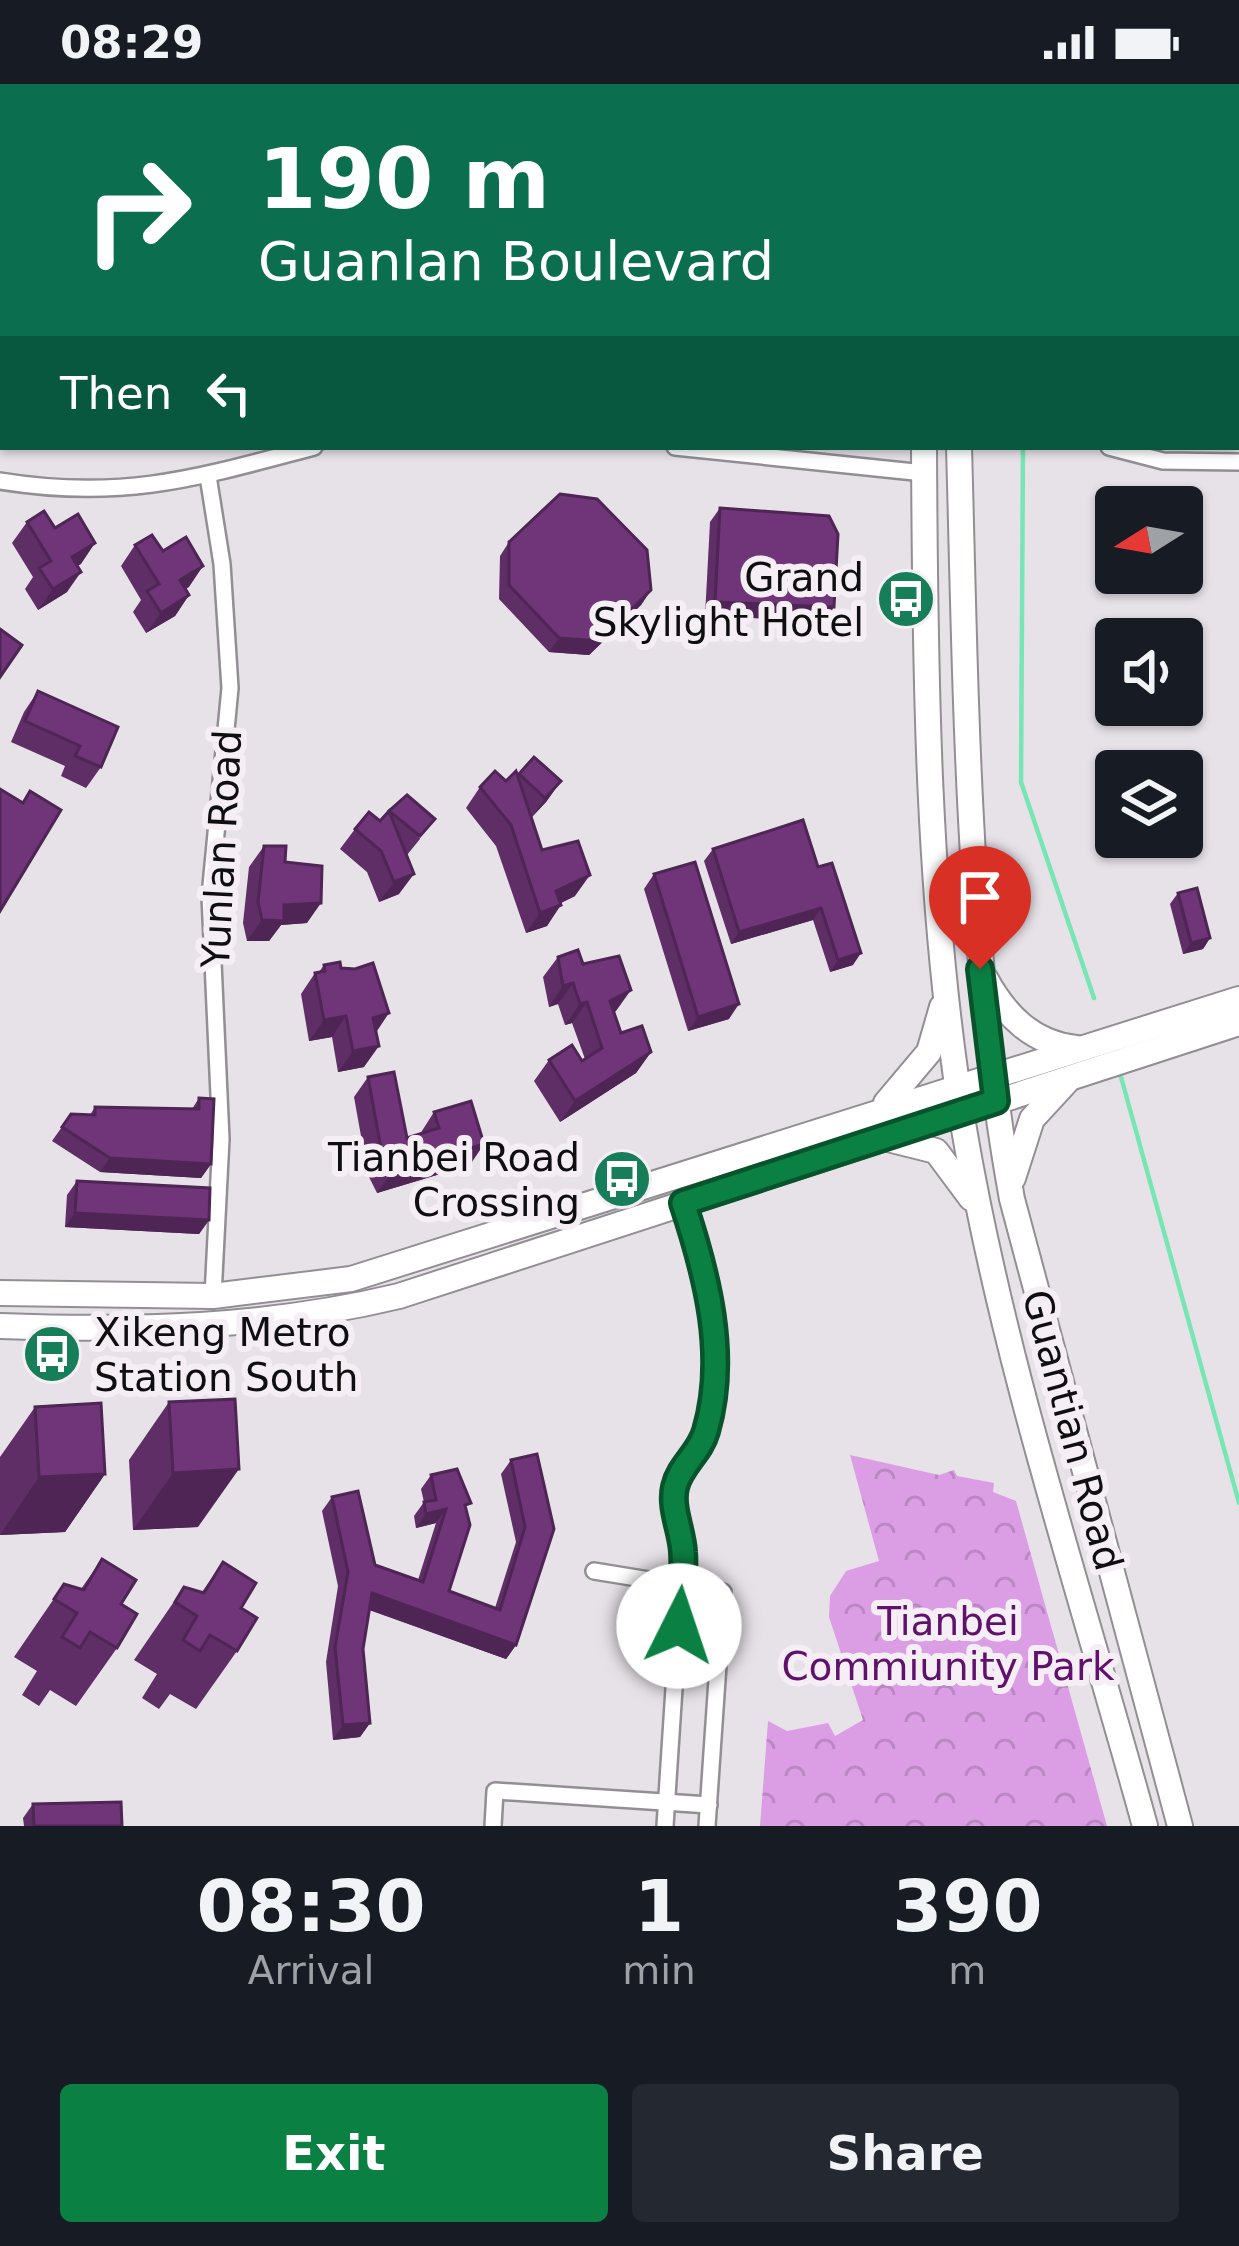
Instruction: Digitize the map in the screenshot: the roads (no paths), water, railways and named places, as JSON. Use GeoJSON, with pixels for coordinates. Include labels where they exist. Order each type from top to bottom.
{"type":"FeatureCollection","features":[{"type":"Feature","properties":{"kind":"main road","name":"Guantian Road"},"geometry":{"type":"LineString","coordinates":[[959,450],[980,969],[996,1101],[1012,1199],[1180,1826]]}},
{"type":"Feature","properties":{"kind":"main road"},"geometry":{"type":"LineString","coordinates":[[872,1113],[922,1065],[936,1033],[946,987],[924,460]]}},
{"type":"Feature","properties":{"kind":"main road"},"geometry":{"type":"LineString","coordinates":[[980,969],[1009,1014],[1033,1035],[1081,1061]]}},
{"type":"Feature","properties":{"kind":"main road","name":"Guantian Road"},"geometry":{"type":"LineString","coordinates":[[946,987],[962,1112],[1013,1349],[1144,1826]]}},
{"type":"Feature","properties":{"kind":"main road"},"geometry":{"type":"LineString","coordinates":[[0,1327],[194,1328],[336,1311],[399,1296],[996,1101],[1081,1061],[1239,999]]}},
{"type":"Feature","properties":{"kind":"main road"},"geometry":{"type":"LineString","coordinates":[[0,1293],[213,1296],[301,1289],[383,1271],[992,1075],[1081,1061],[1239,1023]]}},
{"type":"Feature","properties":{"kind":"main road"},"geometry":{"type":"LineString","coordinates":[[1012,1199],[1014,1168],[1032,1119],[1081,1061]]}},
{"type":"Feature","properties":{"kind":"main road"},"geometry":{"type":"LineString","coordinates":[[874,1140],[910,1140],[936,1151],[968,1192],[986,1232]]}},
{"type":"Feature","properties":{"kind":"main road"},"geometry":{"type":"LineString","coordinates":[[1013,1349],[1048,1339]]}},
{"type":"Feature","properties":{"kind":"street"},"geometry":{"type":"LineString","coordinates":[[0,482],[65,492],[112,492],[208,476],[303,450]]}},
{"type":"Feature","properties":{"kind":"street"},"geometry":{"type":"LineString","coordinates":[[732,450],[924,460]]}},
{"type":"Feature","properties":{"kind":"street"},"geometry":{"type":"LineString","coordinates":[[1121,450],[1163,461],[1239,462]]}},
{"type":"Feature","properties":{"kind":"street","name":"Yunlan Road"},"geometry":{"type":"LineString","coordinates":[[208,476],[222,564],[230,688],[210,896],[220,1138],[213,1296]]}},
{"type":"Feature","properties":{"kind":"street"},"geometry":{"type":"LineString","coordinates":[[665,1826],[683,1552],[673,1493],[680,1471],[703,1442],[715,1400],[716,1368],[705,1267],[683,1203]]}},
{"type":"Feature","properties":{"kind":"street"},"geometry":{"type":"LineString","coordinates":[[594,1571],[723,1592],[707,1826]]}},
{"type":"Feature","properties":{"kind":"street"},"geometry":{"type":"LineString","coordinates":[[493,1826],[495,1791],[709,1805]]}},
{"type":"Feature","properties":{"kind":"waterway"},"geometry":{"type":"LineString","coordinates":[[1023,450],[1021,782],[1094,998]]}},
{"type":"Feature","properties":{"kind":"waterway"},"geometry":{"type":"LineString","coordinates":[[1121,1077],[1239,1503]]}},
{"type":"Feature","properties":{"kind":"place","name":"Grand Skylight Hotel"},"geometry":{"type":"Point","coordinates":[906,599]}},
{"type":"Feature","properties":{"kind":"place","name":"Tianbei Road Crossing"},"geometry":{"type":"Point","coordinates":[622,1179]}},
{"type":"Feature","properties":{"kind":"place","name":"Xikeng Metro Station South"},"geometry":{"type":"Point","coordinates":[52,1354]}},
{"type":"Feature","properties":{"kind":"park label","name":"Tianbei Commiunity Park"},"geometry":{"type":"Point","coordinates":[948,1644]}}]}
